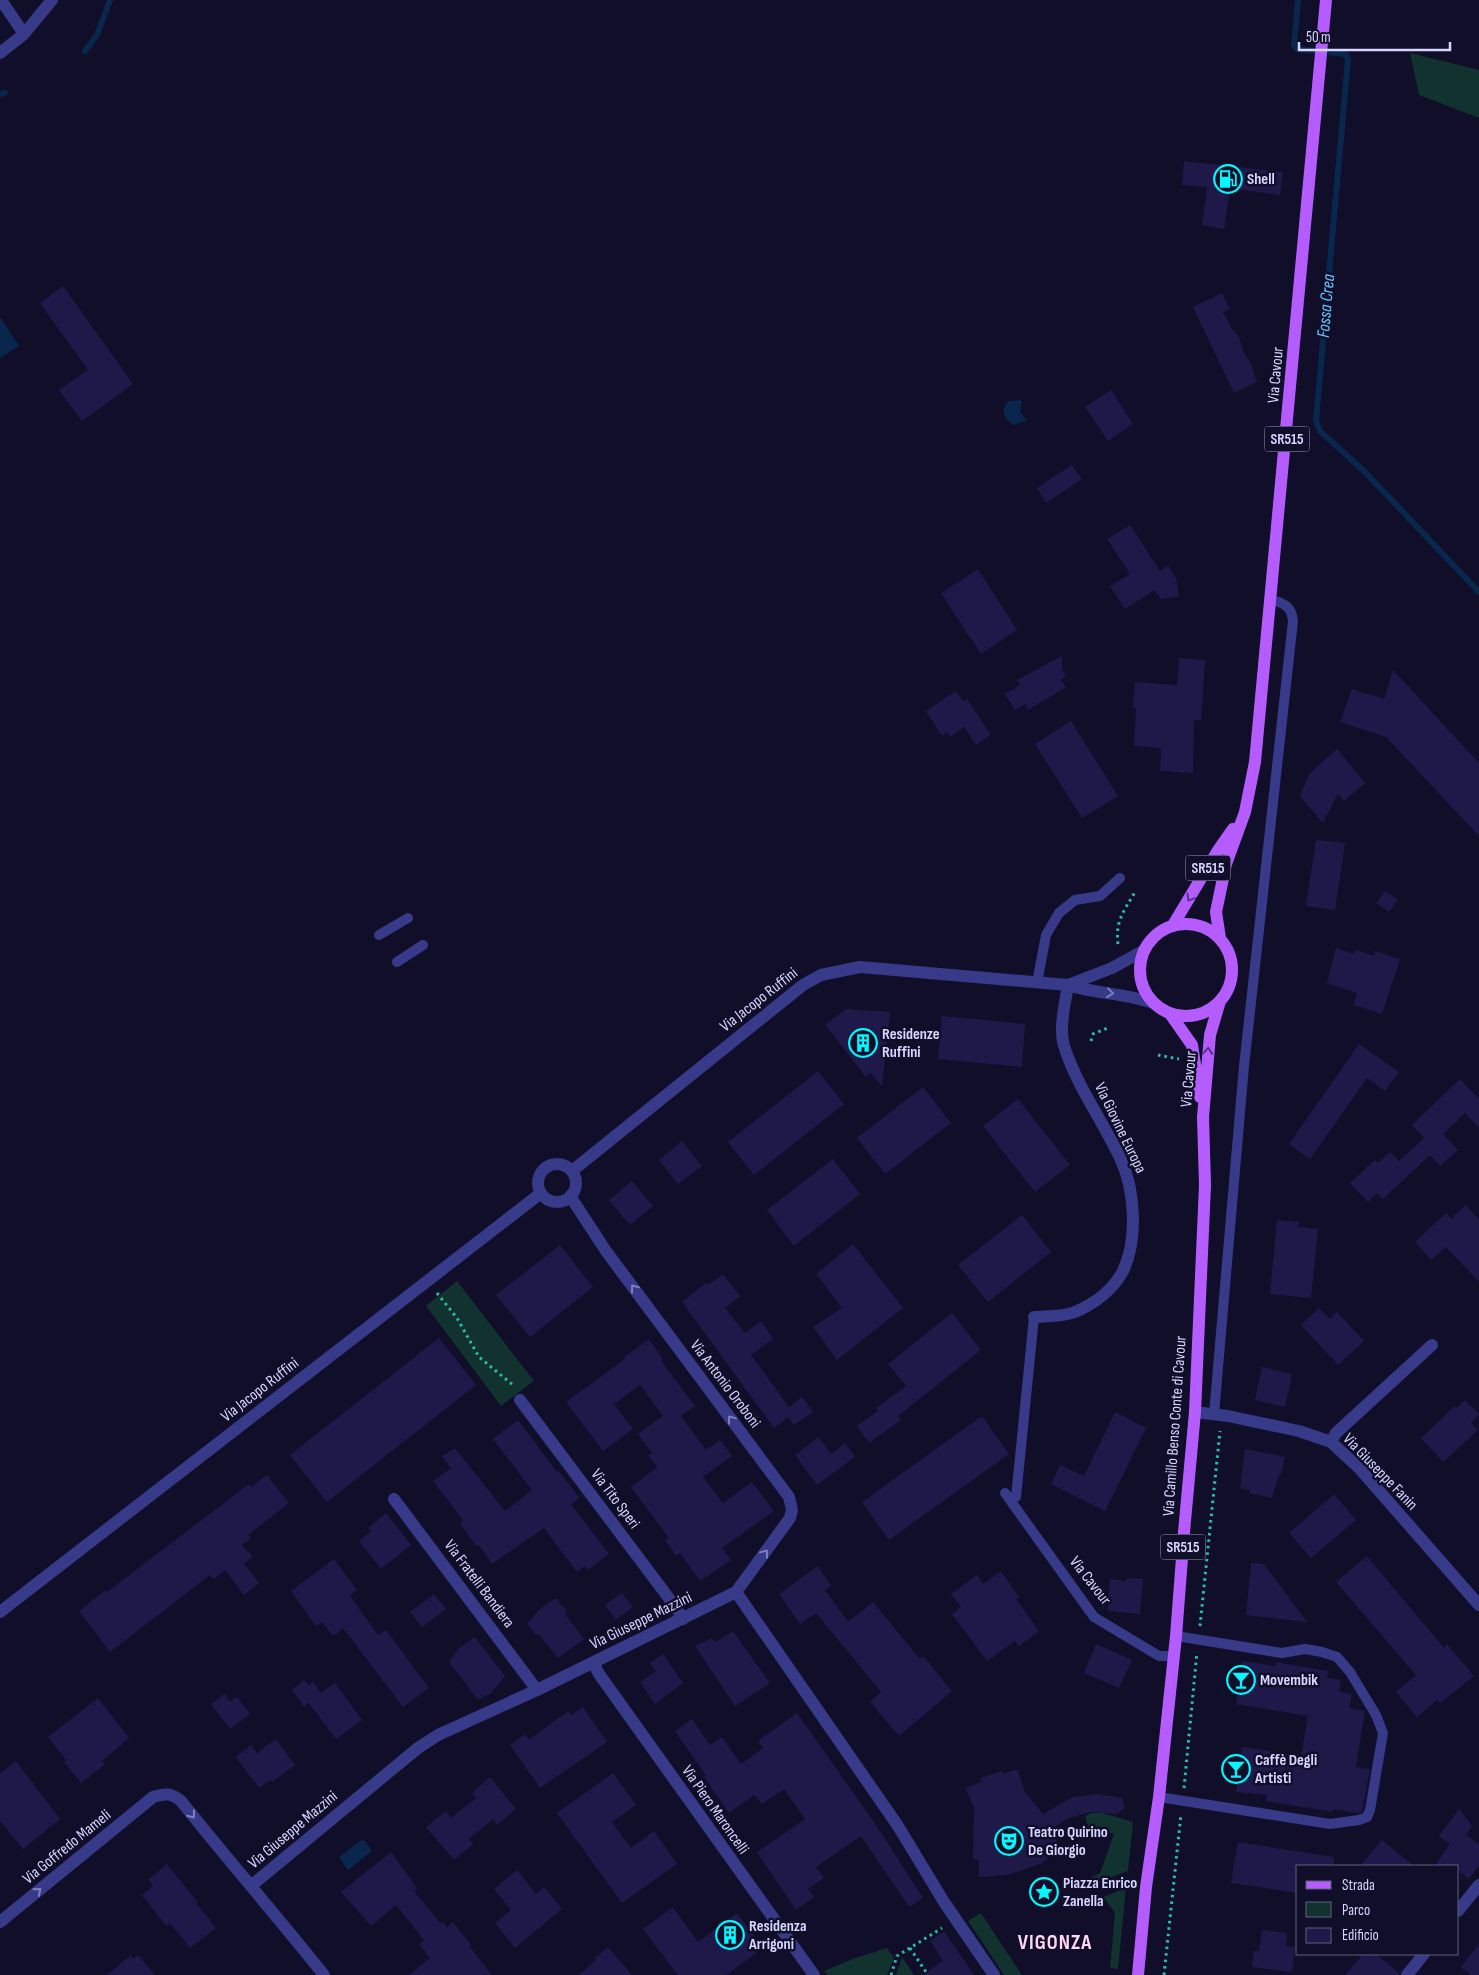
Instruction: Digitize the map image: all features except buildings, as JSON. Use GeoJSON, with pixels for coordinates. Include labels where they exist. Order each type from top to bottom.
{"type":"FeatureCollection","features":[{"type":"Feature","properties":{"kind":"main road","name":"Via Cavour"},"geometry":{"type":"LineString","coordinates":[[1220,938],[1216,912],[1226,864],[1244,812],[1255,762],[1272,600],[1326,0]]}},
{"type":"Feature","properties":{"kind":"main road","name":"Via Cavour"},"geometry":{"type":"LineString","coordinates":[[1174,925],[1217,852],[1244,812]]}},
{"type":"Feature","properties":{"kind":"main road"},"geometry":{"type":"LineString","coordinates":[[1186,923],[1210,930],[1220,938],[1228,949],[1232,962],[1232,976],[1228,990],[1220,1001],[1210,1010],[1198,1015],[1185,1017],[1171,1014],[1153,1003],[1144,992],[1139,964],[1143,951],[1151,939],[1161,930],[1186,923]]}},
{"type":"Feature","properties":{"kind":"main road","name":"Via Cavour"},"geometry":{"type":"LineString","coordinates":[[1203,1117],[1210,1034],[1220,1001]]}},
{"type":"Feature","properties":{"kind":"main road","name":"Via Cavour"},"geometry":{"type":"LineString","coordinates":[[1171,1014],[1192,1045],[1203,1117]]}},
{"type":"Feature","properties":{"kind":"main road","name":"Via Camillo Benso Conte di Cavour"},"geometry":{"type":"LineString","coordinates":[[1138,1975],[1146,1887],[1160,1797],[1195,1412],[1205,1185],[1203,1117]]}},
{"type":"Feature","properties":{"kind":"street"},"geometry":{"type":"LineString","coordinates":[[0,0],[24,34]]}},
{"type":"Feature","properties":{"kind":"street"},"geometry":{"type":"LineString","coordinates":[[0,53],[24,34],[52,0]]}},
{"type":"Feature","properties":{"kind":"street","name":"Via Jacopo Ruffini"},"geometry":{"type":"LineString","coordinates":[[1068,985],[1112,968],[1143,951]]}},
{"type":"Feature","properties":{"kind":"street","name":"Via Jacopo Ruffini"},"geometry":{"type":"LineString","coordinates":[[572,1171],[803,985],[821,975],[860,966],[1068,985],[1086,991],[1111,993],[1153,1003]]}},
{"type":"Feature","properties":{"kind":"street","name":"Via Giovine Europa"},"geometry":{"type":"LineString","coordinates":[[1034,1317],[1073,1313],[1096,1300],[1110,1288],[1123,1271],[1130,1245],[1131,1191],[1124,1168],[1074,1071],[1064,1047],[1062,1038],[1068,985]]}},
{"type":"Feature","properties":{"kind":"street"},"geometry":{"type":"LineString","coordinates":[[552,1164],[567,1166],[572,1171],[576,1178],[576,1186],[570,1196],[562,1202],[553,1202],[546,1199],[541,1193],[538,1180],[540,1173],[552,1164]]}},
{"type":"Feature","properties":{"kind":"street","name":"Via Jacopo Ruffini"},"geometry":{"type":"LineString","coordinates":[[0,1612],[541,1193]]}},
{"type":"Feature","properties":{"kind":"street","name":"Via Antonio Oroboni"},"geometry":{"type":"LineString","coordinates":[[570,1196],[606,1251],[788,1497],[792,1510],[790,1518],[736,1592]]}},
{"type":"Feature","properties":{"kind":"street"},"geometry":{"type":"LineString","coordinates":[[1330,1442],[1336,1433],[1432,1345]]}},
{"type":"Feature","properties":{"kind":"street","name":"Via Tito Speri"},"geometry":{"type":"LineString","coordinates":[[520,1400],[672,1601],[683,1619]]}},
{"type":"Feature","properties":{"kind":"street","name":"Via Giuseppe Fanin"},"geometry":{"type":"LineString","coordinates":[[1195,1412],[1218,1414],[1299,1431],[1330,1442],[1359,1468],[1479,1605]]}},
{"type":"Feature","properties":{"kind":"street","name":"Via Fratelli Bandiera"},"geometry":{"type":"LineString","coordinates":[[394,1499],[537,1690]]}},
{"type":"Feature","properties":{"kind":"street"},"geometry":{"type":"LineString","coordinates":[[736,1592],[898,1826],[944,1902],[994,1975]]}},
{"type":"Feature","properties":{"kind":"street","name":"Via Giuseppe Mazzini"},"geometry":{"type":"LineString","coordinates":[[252,1885],[418,1748],[438,1735],[537,1690],[736,1592]]}},
{"type":"Feature","properties":{"kind":"street","name":"Via Piero Maroncelli"},"geometry":{"type":"LineString","coordinates":[[593,1662],[604,1682],[814,1975]]}},
{"type":"Feature","properties":{"kind":"street","name":"Via Goffredo Mameli"},"geometry":{"type":"LineString","coordinates":[[0,1922],[153,1797],[163,1794],[170,1794],[181,1801],[231,1865],[252,1885]]}},
{"type":"Feature","properties":{"kind":"street"},"geometry":{"type":"LineString","coordinates":[[252,1885],[324,1975]]}},
{"type":"Feature","properties":{"kind":"street"},"geometry":{"type":"LineString","coordinates":[[1459,1910],[1479,1885]]}},
{"type":"Feature","properties":{"kind":"street"},"geometry":{"type":"LineString","coordinates":[[1407,1975],[1423,1955]]}},
{"type":"Feature","properties":{"kind":"lane"},"geometry":{"type":"LineString","coordinates":[[1218,1414],[1244,1066],[1293,622],[1288,607],[1284,603],[1272,600]]}},
{"type":"Feature","properties":{"kind":"lane"},"geometry":{"type":"LineString","coordinates":[[1037,983],[1046,935],[1059,913],[1075,900],[1100,896],[1120,878]]}},
{"type":"Feature","properties":{"kind":"lane"},"geometry":{"type":"LineString","coordinates":[[379,935],[408,918]]}},
{"type":"Feature","properties":{"kind":"lane"},"geometry":{"type":"LineString","coordinates":[[397,962],[411,951],[423,945]]}},
{"type":"Feature","properties":{"kind":"lane","name":"Via Giovine Europa"},"geometry":{"type":"LineString","coordinates":[[1016,1497],[1034,1317]]}},
{"type":"Feature","properties":{"kind":"lane","name":"Via Cavour"},"geometry":{"type":"LineString","coordinates":[[1005,1494],[1094,1617],[1159,1656],[1174,1656]]}},
{"type":"Feature","properties":{"kind":"lane"},"geometry":{"type":"LineString","coordinates":[[1160,1797],[1330,1824],[1359,1820],[1367,1817],[1370,1810],[1383,1733],[1376,1715],[1350,1672],[1336,1657],[1305,1649],[1282,1653],[1176,1636]]}},
{"type":"Feature","properties":{"kind":"path"},"geometry":{"type":"LineString","coordinates":[[1118,944],[1116,930],[1120,917],[1135,892]]}},
{"type":"Feature","properties":{"kind":"path"},"geometry":{"type":"LineString","coordinates":[[1091,1040],[1093,1034],[1110,1027]]}},
{"type":"Feature","properties":{"kind":"path"},"geometry":{"type":"LineString","coordinates":[[1158,1055],[1185,1060]]}},
{"type":"Feature","properties":{"kind":"path"},"geometry":{"type":"LineString","coordinates":[[437,1292],[457,1318],[479,1357],[512,1384],[519,1393],[520,1400]]}},
{"type":"Feature","properties":{"kind":"path"},"geometry":{"type":"LineString","coordinates":[[1164,1975],[1199,1639],[1218,1414]]}},
{"type":"Feature","properties":{"kind":"path"},"geometry":{"type":"LineString","coordinates":[[891,1975],[897,1956],[942,1928]]}},
{"type":"Feature","properties":{"kind":"path"},"geometry":{"type":"LineString","coordinates":[[910,1948],[928,1975]]}},
{"type":"Feature","properties":{"kind":"green space"},"geometry":{"type":"Polygon","coordinates":[[[1410,53],[1479,70],[1479,118],[1419,95],[1410,53]]]}},
{"type":"Feature","properties":{"kind":"green space"},"geometry":{"type":"Polygon","coordinates":[[[457,1281],[534,1381],[501,1406],[426,1306],[457,1281]]]}},
{"type":"Feature","properties":{"kind":"green space"},"geometry":{"type":"Polygon","coordinates":[[[1091,1813],[1103,1813],[1133,1822],[1128,1871],[1092,1884],[1087,1879],[1100,1873],[1114,1834],[1103,1831],[1090,1832],[1085,1816],[1091,1813]]]}},
{"type":"Feature","properties":{"kind":"green space"},"geometry":{"type":"Polygon","coordinates":[[[1126,1888],[1118,1969],[1110,1968],[1115,1913],[1103,1897],[1126,1888]]]}},
{"type":"Feature","properties":{"kind":"green space"},"geometry":{"type":"Polygon","coordinates":[[[981,1913],[1022,1975],[1004,1975],[968,1921],[981,1913]]]}},
{"type":"Feature","properties":{"kind":"green space"},"geometry":{"type":"Polygon","coordinates":[[[887,1948],[894,1958],[887,1975],[827,1975],[824,1971],[855,1958],[887,1948]]]}},
{"type":"Feature","properties":{"kind":"green space"},"geometry":{"type":"Polygon","coordinates":[[[902,1957],[914,1975],[896,1975],[902,1957]]]}},
{"type":"Feature","properties":{"kind":"water"},"geometry":{"type":"Polygon","coordinates":[[[0,317],[19,346],[0,358],[0,317]]]}},
{"type":"Feature","properties":{"kind":"water"},"geometry":{"type":"Polygon","coordinates":[[[1021,400],[1020,412],[1027,420],[1015,425],[1006,418],[1004,408],[1009,401],[1021,400]]]}},
{"type":"Feature","properties":{"kind":"water"},"geometry":{"type":"Polygon","coordinates":[[[363,1839],[372,1851],[348,1870],[339,1857],[363,1839]]]}},
{"type":"Feature","properties":{"kind":"waterway","name":"Fossa Crea"},"geometry":{"type":"LineString","coordinates":[[85,51],[97,35],[110,0]]}},
{"type":"Feature","properties":{"kind":"waterway","name":"Fossa Crea"},"geometry":{"type":"LineString","coordinates":[[1298,0],[1294,45],[1297,49],[1346,54],[1348,59],[1316,421],[1320,431],[1365,472],[1479,592]]}},
{"type":"Feature","properties":{"kind":"waterway","name":"Fossa Crea"},"geometry":{"type":"LineString","coordinates":[[0,94],[5,93]]}},
{"type":"Feature","properties":{"kind":"place","name":"Shell"},"geometry":{"type":"Point","coordinates":[1228,179]}},
{"type":"Feature","properties":{"kind":"place","name":"Residenze Ruffini"},"geometry":{"type":"Point","coordinates":[863,1043]}},
{"type":"Feature","properties":{"kind":"place","name":"Movembik"},"geometry":{"type":"Point","coordinates":[1241,1680]}},
{"type":"Feature","properties":{"kind":"place","name":"Caffè Degli Artisti"},"geometry":{"type":"Point","coordinates":[1236,1769]}},
{"type":"Feature","properties":{"kind":"place","name":"Teatro Quirino De Giorgio"},"geometry":{"type":"Point","coordinates":[1009,1841]}},
{"type":"Feature","properties":{"kind":"place","name":"Piazza Enrico Zanella"},"geometry":{"type":"Point","coordinates":[1044,1892]}},
{"type":"Feature","properties":{"kind":"place","name":"Residenza Arrigoni"},"geometry":{"type":"Point","coordinates":[730,1935]}},
{"type":"Feature","properties":{"kind":"district","name":"VIGONZA"},"geometry":{"type":"Point","coordinates":[1055,1942]}}]}
